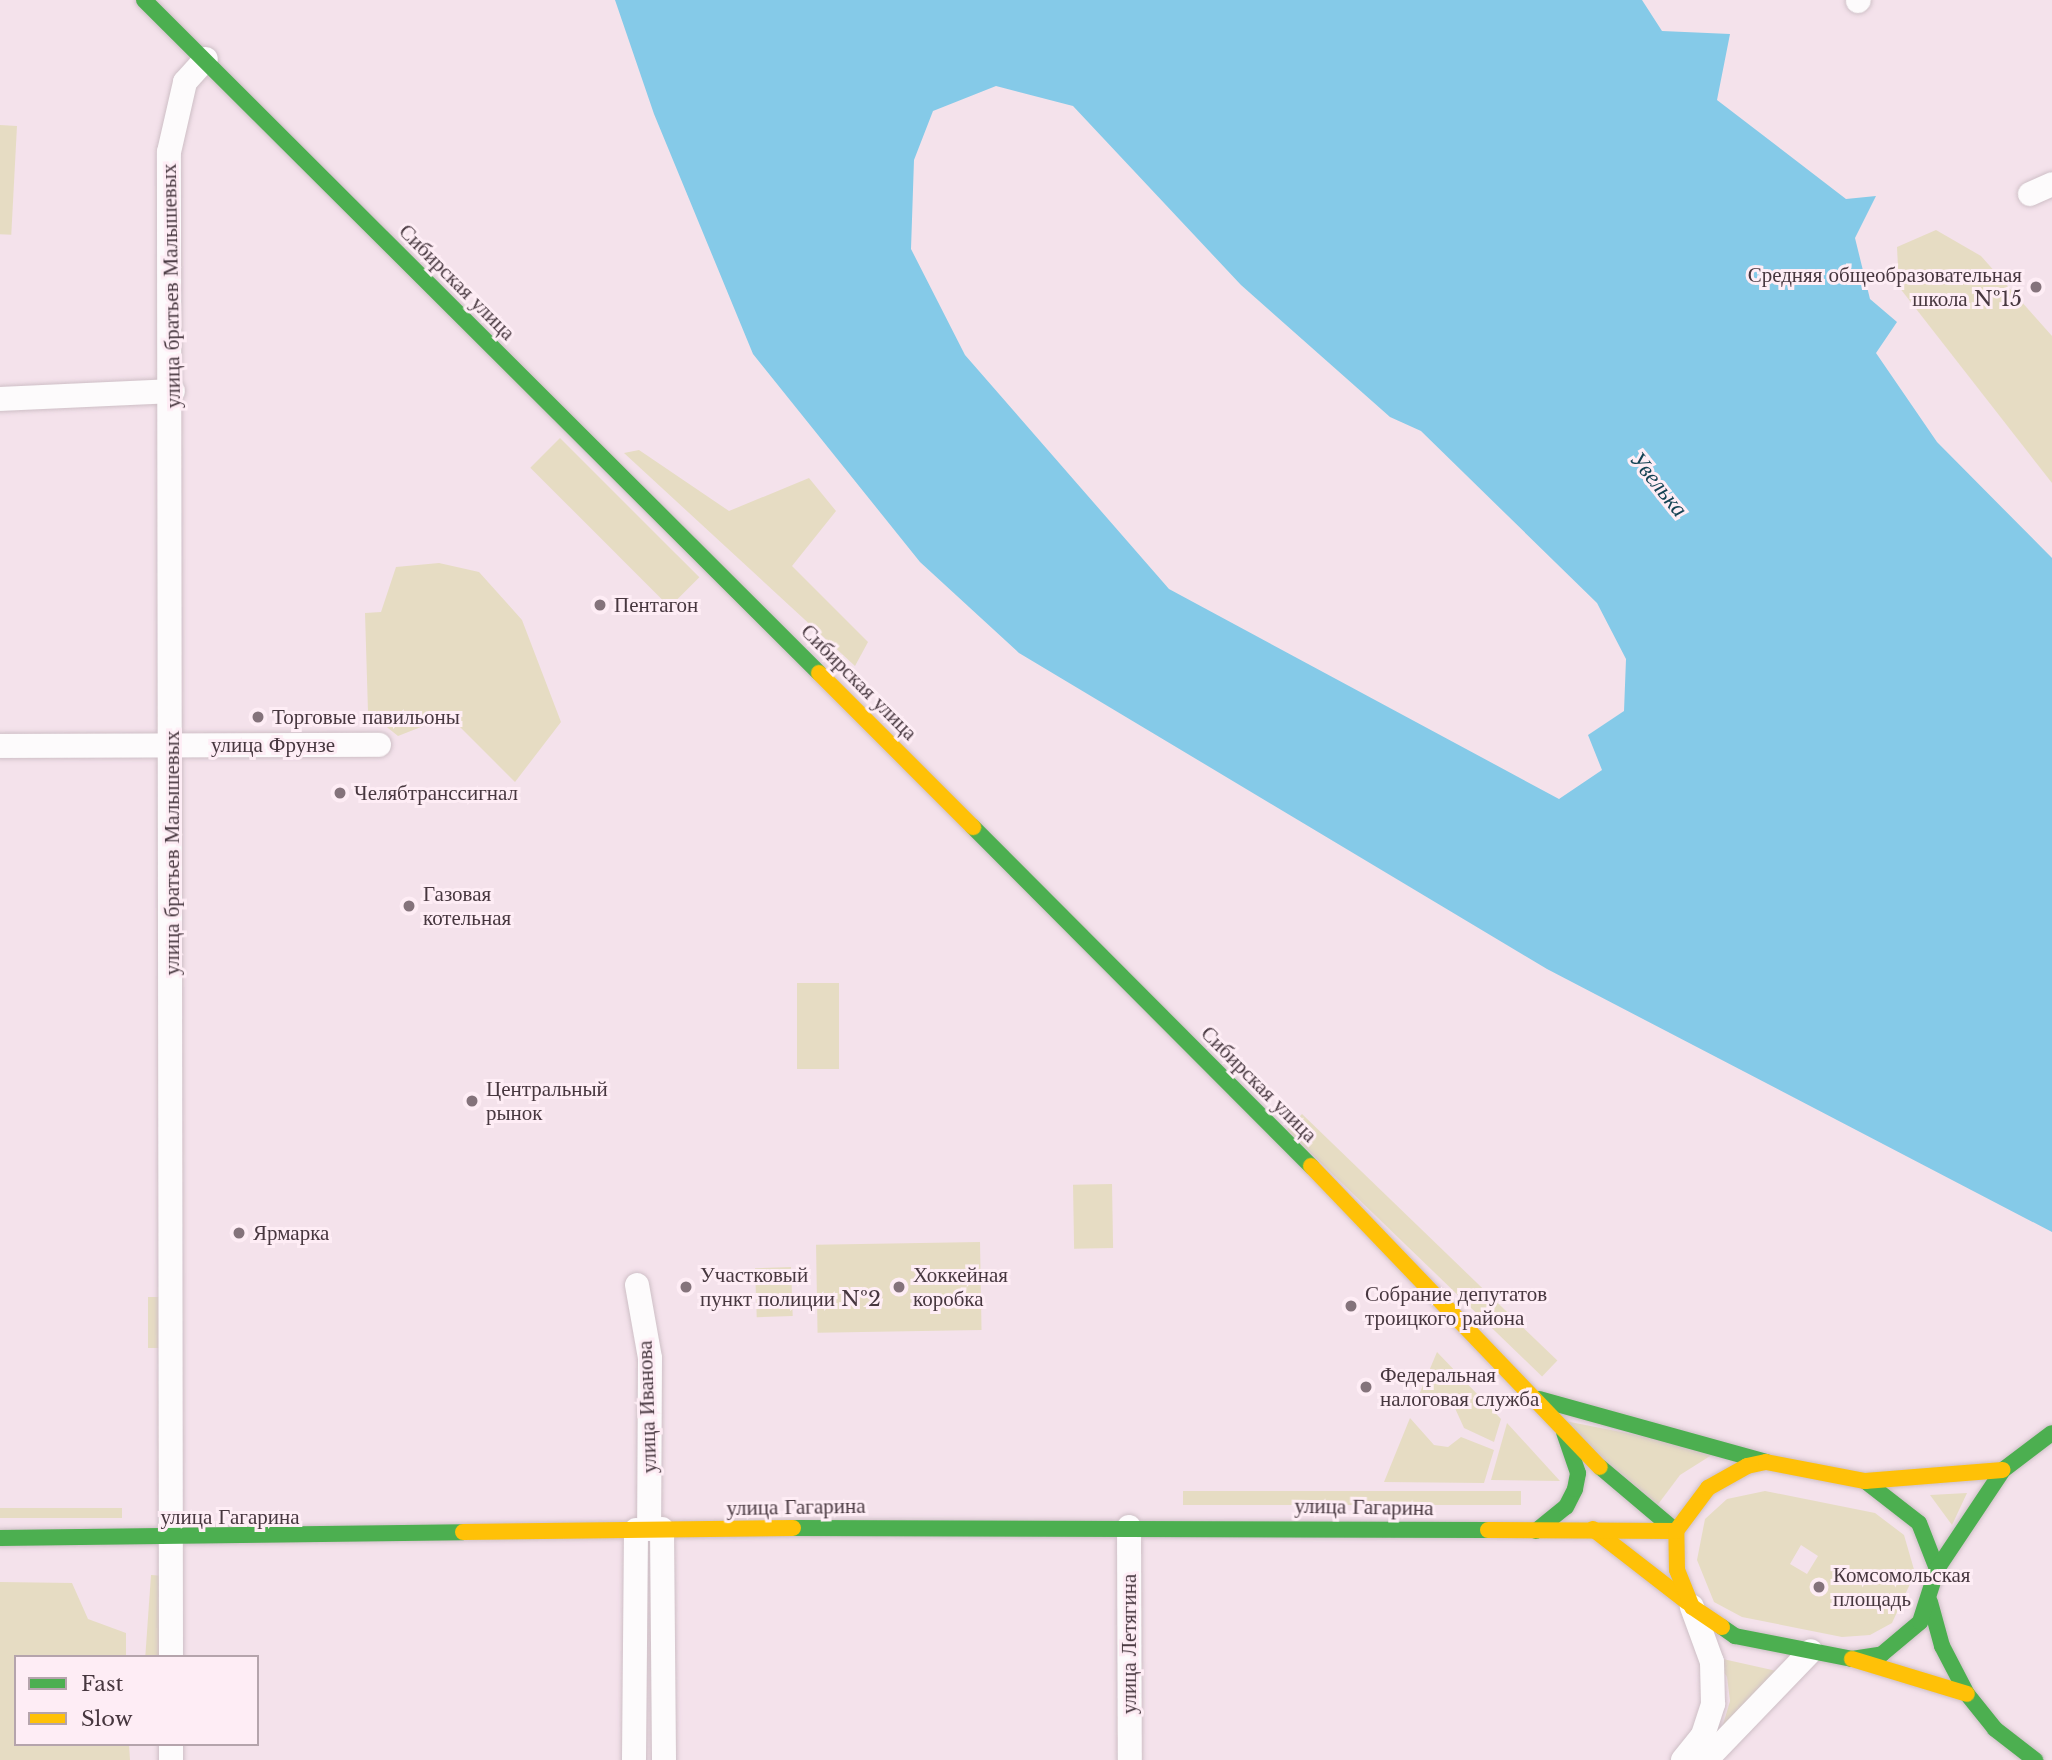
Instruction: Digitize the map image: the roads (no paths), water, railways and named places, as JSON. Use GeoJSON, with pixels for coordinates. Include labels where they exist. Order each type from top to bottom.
{"type":"FeatureCollection","features":[{"type":"Feature","properties":{"kind":"main road","name":"Сибирская улица"},"geometry":{"type":"LineString","coordinates":[[144,0],[206,59],[1539,1399],[1621,1489],[1676,1531]]}},
{"type":"Feature","properties":{"kind":"main road","name":"Сибирская улица"},"geometry":{"type":"LineString","coordinates":[[1539,1399],[1766,1462]]}},
{"type":"Feature","properties":{"kind":"main road","name":"Сибирская улица"},"geometry":{"type":"LineString","coordinates":[[1536,1531],[1566,1507],[1575,1489],[1578,1473],[1561,1425]]}},
{"type":"Feature","properties":{"kind":"main road"},"geometry":{"type":"LineString","coordinates":[[1852,1659],[1903,1642],[1930,1602],[1937,1569],[2003,1470],[2052,1433]]}},
{"type":"Feature","properties":{"kind":"main road"},"geometry":{"type":"LineString","coordinates":[[1692,1607],[1677,1570],[1676,1531],[1709,1488],[1766,1462],[1865,1481],[2003,1470]]}},
{"type":"Feature","properties":{"kind":"main road"},"geometry":{"type":"LineString","coordinates":[[1865,1481],[1919,1523],[1937,1569]]}},
{"type":"Feature","properties":{"kind":"main road","name":"улица Гагарина"},"geometry":{"type":"LineString","coordinates":[[0,1538],[169,1539],[649,1529],[1129,1527],[1676,1531]]}},
{"type":"Feature","properties":{"kind":"main road"},"geometry":{"type":"LineString","coordinates":[[1593,1529],[1692,1607],[1735,1636],[1852,1659],[1967,1694]]}},
{"type":"Feature","properties":{"kind":"main road"},"geometry":{"type":"LineString","coordinates":[[1930,1602],[1942,1646],[1967,1694],[1995,1729],[2035,1760]]}},
{"type":"Feature","properties":{"kind":"street","name":"улица братьев Малышевых"},"geometry":{"type":"LineString","coordinates":[[171,1655],[169,1539],[173,391],[169,152],[185,82],[206,59]]}},
{"type":"Feature","properties":{"kind":"street"},"geometry":{"type":"LineString","coordinates":[[0,399],[173,391]]}},
{"type":"Feature","properties":{"kind":"street","name":"улица Фрунзе"},"geometry":{"type":"LineString","coordinates":[[0,746],[379,745]]}},
{"type":"Feature","properties":{"kind":"street","name":"улица Иванова"},"geometry":{"type":"LineString","coordinates":[[635,1760],[649,1529],[650,1358],[637,1285]]}},
{"type":"Feature","properties":{"kind":"street","name":"улица Летягина"},"geometry":{"type":"LineString","coordinates":[[1129,1527],[1130,1760]]}},
{"type":"Feature","properties":{"kind":"street","name":"улица Иванова"},"geometry":{"type":"LineString","coordinates":[[649,1529],[664,1760]]}},
{"type":"Feature","properties":{"kind":"street"},"geometry":{"type":"LineString","coordinates":[[1683,1760],[1703,1735],[1713,1704],[1712,1662],[1692,1607]]}},
{"type":"Feature","properties":{"kind":"street"},"geometry":{"type":"LineString","coordinates":[[1706,1760],[1811,1651]]}},
{"type":"Feature","properties":{"kind":"water","name":"Увелька"},"geometry":{"type":"Polygon","coordinates":[[[615,0],[1642,0],[1662,31],[1730,34],[1717,100],[1846,199],[1876,196],[1855,238],[1870,299],[1897,322],[1876,353],[1937,442],[2052,558],[2052,1232],[1547,969],[1019,653],[920,562],[753,354],[654,114],[615,0]],[[996,86],[933,111],[914,160],[911,249],[965,355],[1169,589],[1559,799],[1602,770],[1588,735],[1624,711],[1626,659],[1597,603],[1421,431],[1390,417],[1241,285],[1073,106],[996,86]]]}},
{"type":"Feature","properties":{"kind":"place","name":"Средняя общеобразовательная школа №15"},"geometry":{"type":"Point","coordinates":[2036,287]}},
{"type":"Feature","properties":{"kind":"place","name":"Пентагон"},"geometry":{"type":"Point","coordinates":[600,605]}},
{"type":"Feature","properties":{"kind":"place","name":"Торговые павильоны"},"geometry":{"type":"Point","coordinates":[258,717]}},
{"type":"Feature","properties":{"kind":"place","name":"Челябтранссигнал"},"geometry":{"type":"Point","coordinates":[340,793]}},
{"type":"Feature","properties":{"kind":"place","name":"Газовая котельная"},"geometry":{"type":"Point","coordinates":[409,906]}},
{"type":"Feature","properties":{"kind":"place","name":"Центральный рынок"},"geometry":{"type":"Point","coordinates":[472,1101]}},
{"type":"Feature","properties":{"kind":"place","name":"Ярмарка"},"geometry":{"type":"Point","coordinates":[239,1233]}},
{"type":"Feature","properties":{"kind":"place","name":"Участковый пункт полиции №2"},"geometry":{"type":"Point","coordinates":[686,1287]}},
{"type":"Feature","properties":{"kind":"place","name":"Хоккейная коробка"},"geometry":{"type":"Point","coordinates":[899,1287]}},
{"type":"Feature","properties":{"kind":"place","name":"Собрание депутатов троицкого района"},"geometry":{"type":"Point","coordinates":[1351,1306]}},
{"type":"Feature","properties":{"kind":"place","name":"Федеральная налоговая служба"},"geometry":{"type":"Point","coordinates":[1366,1387]}},
{"type":"Feature","properties":{"kind":"place","name":"Комсомольская площадь"},"geometry":{"type":"Point","coordinates":[1819,1587]}}]}
